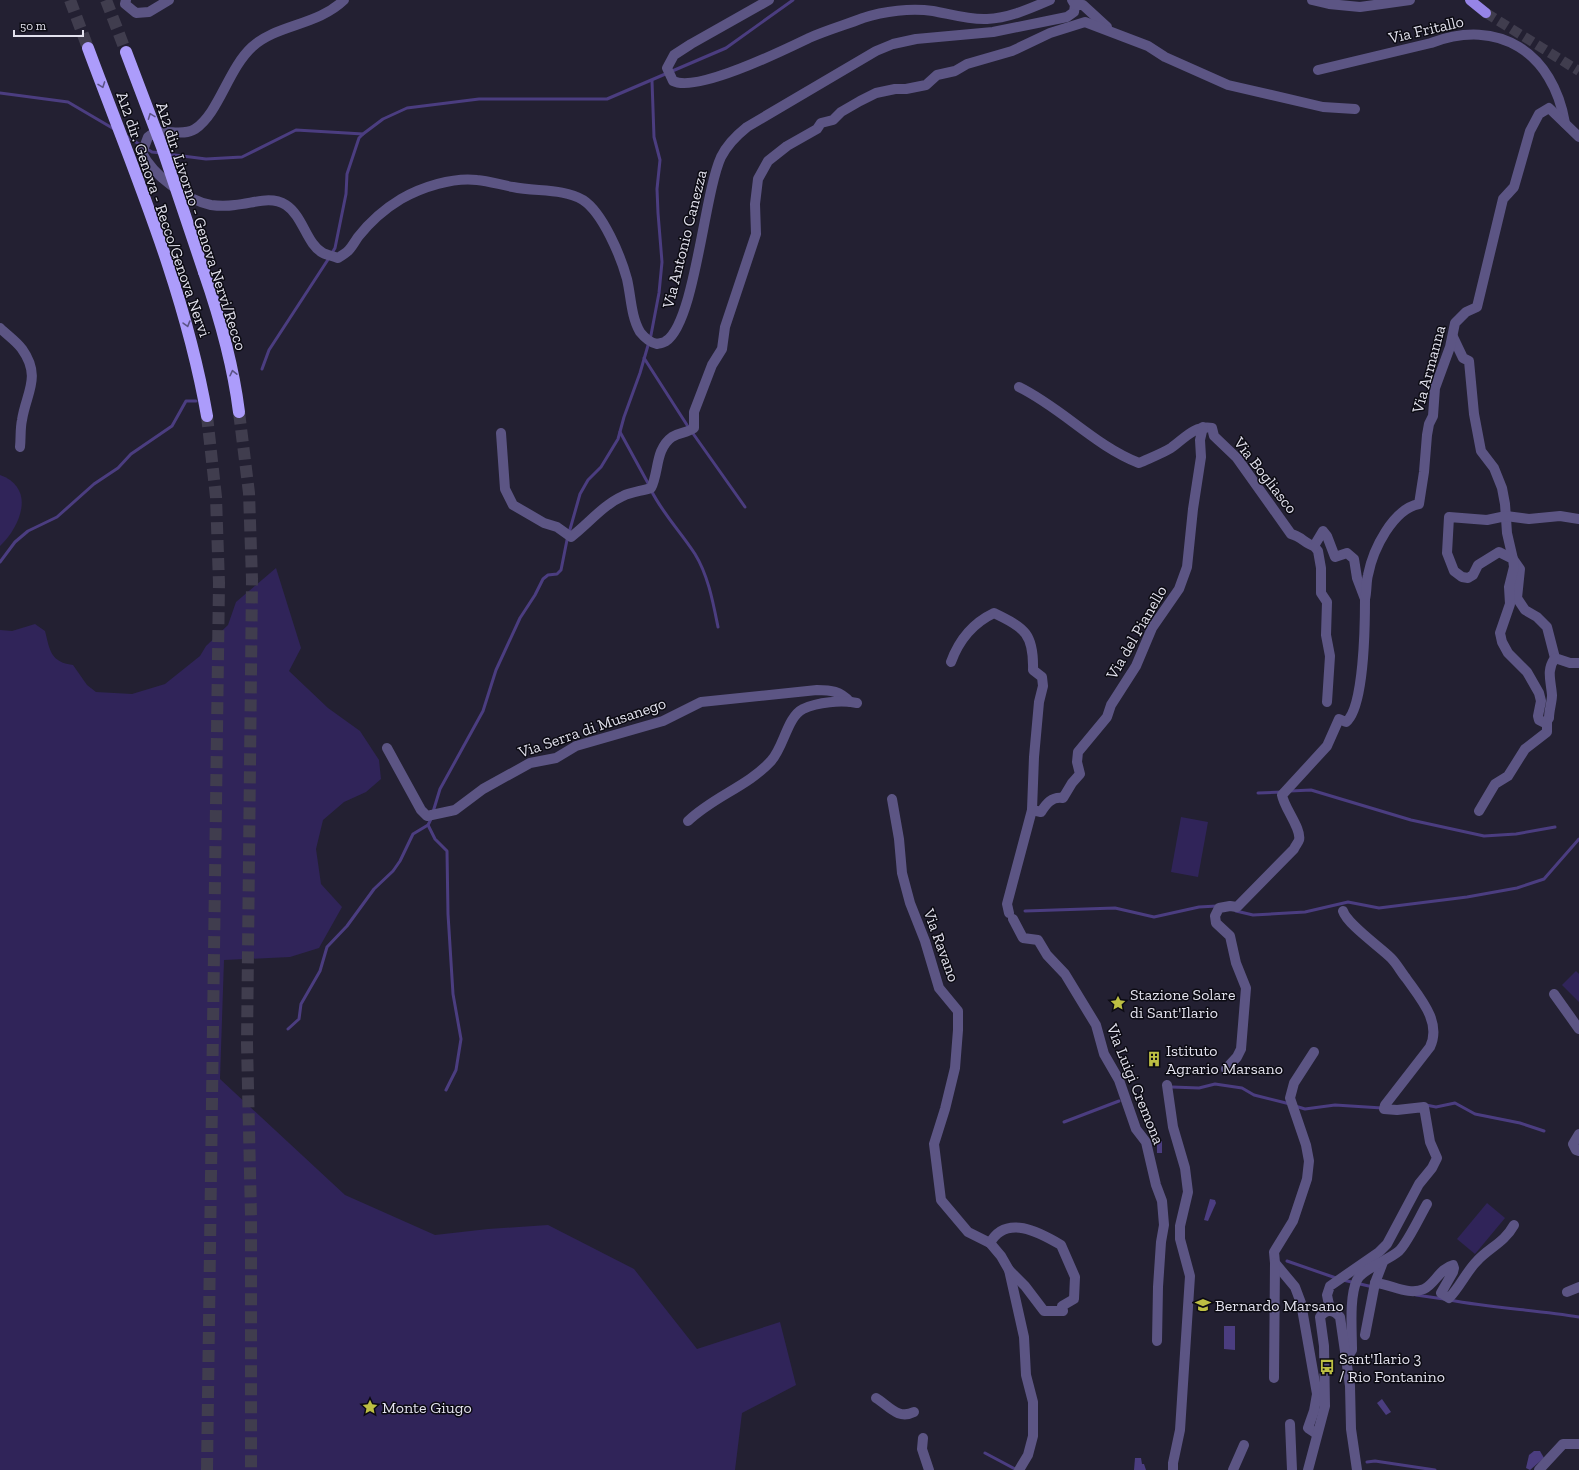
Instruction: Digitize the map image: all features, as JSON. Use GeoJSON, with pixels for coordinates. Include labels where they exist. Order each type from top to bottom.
{"type":"FeatureCollection","features":[{"type":"Feature","properties":{"kind":"highway","name":"A12 dir. Genova - Recco/Genova Nervi"},"geometry":{"type":"LineString","coordinates":[[88,48],[171,274],[194,351],[207,416]]}},
{"type":"Feature","properties":{"kind":"highway","name":"A12 dir. Livorno - Genova Nervi/Recco"},"geometry":{"type":"LineString","coordinates":[[126,52],[162,147],[221,324],[234,375],[240,412]]}},
{"type":"Feature","properties":{"kind":"main road"},"geometry":{"type":"LineString","coordinates":[[1470,0],[1486,13]]}},
{"type":"Feature","properties":{"kind":"street"},"geometry":{"type":"LineString","coordinates":[[126,0],[125,4],[136,13],[149,12],[169,0]]}},
{"type":"Feature","properties":{"kind":"street","name":"Via Antonio Canezza"},"geometry":{"type":"LineString","coordinates":[[344,0],[320,17],[268,37],[254,45],[241,58],[230,75],[220,96],[205,118],[194,129],[180,132],[157,132],[148,137],[142,153],[146,161],[165,180],[177,189],[211,205],[236,205],[256,201],[273,201],[286,205],[298,218],[312,241],[322,253],[338,258],[350,250],[359,237],[378,216],[401,199],[429,187],[454,181],[476,179],[530,190],[568,193],[585,201],[600,218],[619,256],[640,332],[651,341],[666,341],[676,329],[687,302],[699,254],[713,179],[722,155],[735,137],[747,127],[876,51],[893,44],[916,39],[993,32],[1067,17],[1074,12],[1074,2]]}},
{"type":"Feature","properties":{"kind":"street"},"geometry":{"type":"LineString","coordinates":[[769,0],[691,44],[674,56],[668,72],[673,81],[679,84],[704,80],[746,66],[811,37],[874,15],[896,11],[930,11],[985,20],[1007,17],[1050,0]]}},
{"type":"Feature","properties":{"kind":"street"},"geometry":{"type":"LineString","coordinates":[[1312,0],[1329,4],[1360,7],[1410,0]]}},
{"type":"Feature","properties":{"kind":"street"},"geometry":{"type":"LineString","coordinates":[[1074,2],[1083,5],[1109,30]]}},
{"type":"Feature","properties":{"kind":"street"},"geometry":{"type":"LineString","coordinates":[[501,433],[505,489],[513,505],[571,537],[606,506],[624,495],[650,488],[654,483],[657,462],[670,439],[681,432],[689,432],[694,428],[694,412],[712,365],[722,349],[725,327],[756,234],[755,204],[758,180],[768,161],[787,146],[818,129],[821,123],[833,120],[840,112],[876,93],[926,85],[937,75],[955,71],[967,64],[1006,53],[1050,33],[1085,22],[1148,46],[1165,57],[1228,85],[1323,107],[1355,110]]}},
{"type":"Feature","properties":{"kind":"street","name":"Via Fritallo"},"geometry":{"type":"LineString","coordinates":[[1318,70],[1431,43],[1448,36],[1470,33],[1492,36],[1510,41],[1526,52],[1543,68],[1554,87],[1562,108],[1565,123]]}},
{"type":"Feature","properties":{"kind":"street","name":"Via Armanna"},"geometry":{"type":"LineString","coordinates":[[1226,1069],[1237,1057],[1241,1049],[1246,988],[1236,963],[1230,936],[1216,923],[1216,916],[1219,908],[1230,906],[1237,907],[1294,849],[1299,840],[1299,834],[1282,795],[1327,746],[1339,719],[1346,722],[1352,718],[1358,700],[1370,567],[1384,534],[1409,506],[1419,504],[1424,472],[1427,435],[1429,424],[1433,416],[1435,388],[1452,337],[1455,323],[1466,312],[1476,307],[1503,199],[1514,187],[1530,131],[1539,114],[1549,108],[1579,137]]}},
{"type":"Feature","properties":{"kind":"street"},"geometry":{"type":"LineString","coordinates":[[0,328],[22,349],[29,362],[31,391],[22,419],[20,447]]}},
{"type":"Feature","properties":{"kind":"street"},"geometry":{"type":"LineString","coordinates":[[1452,337],[1460,355],[1469,361],[1474,414],[1481,451],[1494,468],[1502,488],[1507,533],[1514,567],[1509,587],[1510,604],[1500,633],[1502,642],[1508,653],[1526,672],[1533,683],[1541,701],[1538,716],[1539,720],[1543,722],[1547,721]]}},
{"type":"Feature","properties":{"kind":"street"},"geometry":{"type":"LineString","coordinates":[[1019,387],[1036,396],[1118,454],[1139,463],[1171,448],[1187,434],[1203,426]]}},
{"type":"Feature","properties":{"kind":"street","name":"Via Bogliasco"},"geometry":{"type":"LineString","coordinates":[[1203,426],[1212,428],[1214,436],[1238,458],[1291,534],[1299,535],[1307,544],[1314,546]]}},
{"type":"Feature","properties":{"kind":"street","name":"Via del Pianello"},"geometry":{"type":"LineString","coordinates":[[1032,810],[1041,812],[1047,802],[1059,797],[1063,798],[1072,783],[1080,774],[1077,762],[1078,752],[1107,717],[1111,705],[1136,666],[1152,628],[1179,589],[1187,566],[1193,509],[1201,457],[1200,440],[1203,426]]}},
{"type":"Feature","properties":{"kind":"street"},"geometry":{"type":"LineString","coordinates":[[1479,811],[1495,784],[1508,776],[1525,749],[1546,732],[1552,696],[1549,686],[1550,666],[1555,658],[1547,627],[1543,621],[1525,610],[1519,603],[1517,591],[1520,569],[1513,559],[1499,552],[1478,565],[1473,575],[1468,578],[1462,577],[1454,571],[1447,553],[1449,517],[1487,520],[1506,516],[1529,519],[1560,516],[1579,519]]}},
{"type":"Feature","properties":{"kind":"street"},"geometry":{"type":"LineString","coordinates":[[1327,702],[1330,656],[1326,635],[1327,602],[1321,593],[1321,568],[1318,551],[1314,546],[1323,532],[1328,536],[1335,557],[1347,553],[1354,559],[1357,578],[1366,599]]}},
{"type":"Feature","properties":{"kind":"street"},"geometry":{"type":"LineString","coordinates":[[952,662],[956,650],[966,634],[982,619],[994,613],[1028,634],[1032,648],[1033,670],[1042,677],[1043,686],[1039,702],[1034,757],[1032,810]]}},
{"type":"Feature","properties":{"kind":"street"},"geometry":{"type":"LineString","coordinates":[[1555,658],[1570,663],[1579,663]]}},
{"type":"Feature","properties":{"kind":"street","name":"Via Serra di Musanego"},"geometry":{"type":"LineString","coordinates":[[387,748],[421,810],[427,816],[455,810],[483,789],[530,763],[556,758],[576,746],[663,721],[701,702],[817,690],[833,690],[844,695],[853,704],[818,704],[802,710],[789,725],[780,748],[772,760],[754,777],[702,807],[688,821]]}},
{"type":"Feature","properties":{"kind":"street","name":"Via Ravano"},"geometry":{"type":"LineString","coordinates":[[892,799],[899,839],[902,873],[910,903],[925,941],[938,988],[958,1011],[955,1068],[945,1109],[934,1144],[941,1200],[968,1232],[990,1243]]}},
{"type":"Feature","properties":{"kind":"street","name":"Via Luigi Cremona"},"geometry":{"type":"LineString","coordinates":[[1032,810],[1010,912],[1023,938],[1038,940],[1047,955],[1066,974],[1081,999],[1096,1025],[1104,1054],[1118,1080],[1136,1129],[1146,1142],[1156,1185],[1162,1201],[1164,1225],[1158,1280],[1157,1341]]}},
{"type":"Feature","properties":{"kind":"street"},"geometry":{"type":"LineString","coordinates":[[1330,1310],[1327,1295],[1330,1286],[1379,1252],[1387,1244],[1419,1184],[1432,1168],[1437,1158],[1430,1142],[1424,1107],[1397,1110],[1384,1109],[1385,1105],[1430,1048],[1433,1041],[1433,1032],[1429,1014],[1424,1001],[1392,959],[1352,923],[1343,911]]}},
{"type":"Feature","properties":{"kind":"street"},"geometry":{"type":"LineString","coordinates":[[1554,994],[1579,1029]]}},
{"type":"Feature","properties":{"kind":"street"},"geometry":{"type":"LineString","coordinates":[[1274,1378],[1274,1252],[1292,1222],[1307,1178],[1309,1161],[1306,1145],[1290,1098],[1294,1083],[1314,1052]]}},
{"type":"Feature","properties":{"kind":"street"},"geometry":{"type":"LineString","coordinates":[[1167,1085],[1173,1126],[1185,1168],[1188,1192],[1180,1226],[1180,1239],[1190,1276],[1180,1430],[1173,1463],[1173,1470]]}},
{"type":"Feature","properties":{"kind":"street"},"geometry":{"type":"LineString","coordinates":[[1579,1134],[1573,1144],[1576,1150],[1579,1151]]}},
{"type":"Feature","properties":{"kind":"street"},"geometry":{"type":"LineString","coordinates":[[1345,1355],[1350,1353],[1352,1350],[1352,1308],[1356,1281],[1360,1275],[1383,1262],[1401,1249],[1427,1204]]}},
{"type":"Feature","properties":{"kind":"street"},"geometry":{"type":"LineString","coordinates":[[1375,1283],[1409,1292],[1415,1291],[1429,1285],[1445,1270],[1453,1266],[1453,1272],[1441,1293],[1449,1298],[1465,1279],[1475,1262],[1506,1238],[1514,1225]]}},
{"type":"Feature","properties":{"kind":"street"},"geometry":{"type":"LineString","coordinates":[[1013,1227],[1041,1233],[1061,1245],[1074,1277],[1074,1299],[1062,1306],[1063,1311],[1046,1312],[1038,1305],[1025,1286],[1009,1270],[990,1243],[995,1235],[1004,1228],[1013,1227]]}},
{"type":"Feature","properties":{"kind":"street"},"geometry":{"type":"LineString","coordinates":[[1365,1335],[1375,1283],[1383,1262]]}},
{"type":"Feature","properties":{"kind":"street"},"geometry":{"type":"LineString","coordinates":[[1275,1264],[1295,1287],[1301,1302],[1317,1394],[1314,1411],[1308,1428],[1317,1434]]}},
{"type":"Feature","properties":{"kind":"street"},"geometry":{"type":"LineString","coordinates":[[1009,1270],[1024,1337],[1026,1375],[1033,1402],[1032,1444],[1028,1455],[1019,1470]]}},
{"type":"Feature","properties":{"kind":"street"},"geometry":{"type":"LineString","coordinates":[[1567,1292],[1579,1287]]}},
{"type":"Feature","properties":{"kind":"street"},"geometry":{"type":"LineString","coordinates":[[1330,1310],[1334,1311],[1340,1317],[1350,1386],[1351,1429],[1357,1470]]}},
{"type":"Feature","properties":{"kind":"street"},"geometry":{"type":"LineString","coordinates":[[1308,1470],[1326,1406],[1324,1346],[1320,1317],[1330,1310]]}},
{"type":"Feature","properties":{"kind":"street"},"geometry":{"type":"LineString","coordinates":[[876,1398],[898,1414],[907,1416],[914,1412]]}},
{"type":"Feature","properties":{"kind":"street"},"geometry":{"type":"LineString","coordinates":[[1290,1424],[1292,1470]]}},
{"type":"Feature","properties":{"kind":"street"},"geometry":{"type":"LineString","coordinates":[[923,1438],[922,1449],[929,1470]]}},
{"type":"Feature","properties":{"kind":"street"},"geometry":{"type":"LineString","coordinates":[[1539,1470],[1563,1444],[1579,1444]]}},
{"type":"Feature","properties":{"kind":"street"},"geometry":{"type":"LineString","coordinates":[[1233,1470],[1244,1445]]}},
{"type":"Feature","properties":{"kind":"shaded area"},"geometry":{"type":"Polygon","coordinates":[[[0,475],[11,481],[18,489],[21,498],[21,508],[19,518],[14,528],[8,538],[0,546],[0,475]]]}},
{"type":"Feature","properties":{"kind":"shaded area"},"geometry":{"type":"Polygon","coordinates":[[[276,568],[301,648],[289,671],[328,708],[360,731],[379,760],[381,779],[366,792],[344,802],[323,820],[316,849],[321,884],[342,907],[319,948],[290,957],[224,960],[220,1079],[345,1195],[435,1235],[488,1229],[548,1225],[634,1269],[697,1349],[780,1322],[796,1385],[742,1413],[735,1470],[0,1470],[0,630],[12,631],[35,624],[45,631],[50,649],[55,658],[73,665],[87,685],[96,692],[132,694],[165,684],[200,656],[206,646],[228,625],[236,602],[276,568]]]}},
{"type":"Feature","properties":{"kind":"shaded area"},"geometry":{"type":"Polygon","coordinates":[[[1181,817],[1208,822],[1198,877],[1171,872],[1181,817]]]}},
{"type":"Feature","properties":{"kind":"shaded area"},"geometry":{"type":"Polygon","coordinates":[[[1576,971],[1579,974],[1579,1002],[1562,985],[1576,971]]]}},
{"type":"Feature","properties":{"kind":"shaded area"},"geometry":{"type":"Polygon","coordinates":[[[1157,1141],[1162,1141],[1162,1153],[1157,1153],[1157,1141]]]}},
{"type":"Feature","properties":{"kind":"shaded area"},"geometry":{"type":"Polygon","coordinates":[[[1210,1199],[1215,1200],[1216,1203],[1208,1221],[1204,1220],[1210,1199]]]}},
{"type":"Feature","properties":{"kind":"shaded area"},"geometry":{"type":"Polygon","coordinates":[[[1487,1203],[1505,1218],[1475,1254],[1457,1239],[1487,1203]]]}},
{"type":"Feature","properties":{"kind":"shaded area"},"geometry":{"type":"Polygon","coordinates":[[[1224,1326],[1235,1326],[1235,1350],[1224,1349],[1224,1326]]]}},
{"type":"Feature","properties":{"kind":"shaded area"},"geometry":{"type":"Polygon","coordinates":[[[1382,1399],[1391,1412],[1386,1415],[1377,1403],[1382,1399]]]}},
{"type":"Feature","properties":{"kind":"shaded area"},"geometry":{"type":"Polygon","coordinates":[[[1534,1451],[1540,1451],[1544,1458],[1530,1470],[1526,1468],[1529,1455],[1534,1451]]]}},
{"type":"Feature","properties":{"kind":"shaded area"},"geometry":{"type":"Polygon","coordinates":[[[1135,1458],[1141,1458],[1142,1464],[1144,1464],[1146,1470],[1134,1470],[1135,1458]]]}},
{"type":"Feature","properties":{"kind":"waterway"},"geometry":{"type":"LineString","coordinates":[[167,154],[206,159],[242,157],[296,130],[363,134],[383,119],[407,108],[479,99],[607,99],[726,48],[793,0]]}},
{"type":"Feature","properties":{"kind":"waterway"},"geometry":{"type":"LineString","coordinates":[[433,812],[440,789],[483,711],[496,670],[520,618],[535,595],[543,579],[548,575],[557,574],[561,570],[567,540],[580,494],[588,480],[601,467],[618,439],[624,417],[640,373],[651,335],[659,293],[662,262],[657,189],[660,160],[654,137],[652,81]]}},
{"type":"Feature","properties":{"kind":"waterway"},"geometry":{"type":"LineString","coordinates":[[0,93],[68,102],[114,129]]}},
{"type":"Feature","properties":{"kind":"waterway"},"geometry":{"type":"LineString","coordinates":[[332,253],[335,248],[346,194],[347,174],[359,138],[363,134]]}},
{"type":"Feature","properties":{"kind":"waterway"},"geometry":{"type":"LineString","coordinates":[[126,136],[152,152],[161,153]]}},
{"type":"Feature","properties":{"kind":"waterway"},"geometry":{"type":"LineString","coordinates":[[262,369],[269,350],[329,258]]}},
{"type":"Feature","properties":{"kind":"waterway"},"geometry":{"type":"LineString","coordinates":[[644,358],[687,425],[745,507]]}},
{"type":"Feature","properties":{"kind":"waterway"},"geometry":{"type":"LineString","coordinates":[[0,562],[15,542],[28,531],[57,517],[94,484],[118,468],[131,454],[172,426],[186,401],[196,401]]}},
{"type":"Feature","properties":{"kind":"waterway"},"geometry":{"type":"LineString","coordinates":[[620,432],[649,485]]}},
{"type":"Feature","properties":{"kind":"waterway"},"geometry":{"type":"LineString","coordinates":[[651,490],[661,507],[700,562],[710,589],[718,627]]}},
{"type":"Feature","properties":{"kind":"waterway"},"geometry":{"type":"LineString","coordinates":[[1290,791],[1311,790],[1411,820],[1484,836],[1516,834],[1555,827]]}},
{"type":"Feature","properties":{"kind":"waterway"},"geometry":{"type":"LineString","coordinates":[[1258,793],[1282,792]]}},
{"type":"Feature","properties":{"kind":"waterway"},"geometry":{"type":"LineString","coordinates":[[288,1029],[299,1019],[301,1004],[320,971],[327,947],[347,926],[374,889],[393,871],[400,861],[413,834],[428,825],[432,817]]}},
{"type":"Feature","properties":{"kind":"waterway"},"geometry":{"type":"LineString","coordinates":[[428,825],[435,839],[447,851],[448,914],[453,994],[461,1039],[456,1070],[446,1090]]}},
{"type":"Feature","properties":{"kind":"waterway"},"geometry":{"type":"LineString","coordinates":[[1236,911],[1253,915],[1305,912],[1348,902],[1379,908],[1467,897],[1517,888],[1544,879],[1579,839]]}},
{"type":"Feature","properties":{"kind":"waterway"},"geometry":{"type":"LineString","coordinates":[[1025,911],[1115,908],[1154,917],[1199,907],[1217,906]]}},
{"type":"Feature","properties":{"kind":"waterway"},"geometry":{"type":"LineString","coordinates":[[1172,1087],[1199,1088],[1215,1084],[1242,1088],[1254,1095],[1290,1104]]}},
{"type":"Feature","properties":{"kind":"waterway"},"geometry":{"type":"LineString","coordinates":[[1064,1122],[1119,1101]]}},
{"type":"Feature","properties":{"kind":"waterway"},"geometry":{"type":"LineString","coordinates":[[1426,1105],[1436,1107],[1455,1103],[1475,1114],[1520,1123],[1544,1131]]}},
{"type":"Feature","properties":{"kind":"waterway"},"geometry":{"type":"LineString","coordinates":[[1295,1106],[1305,1109],[1335,1105],[1382,1108]]}},
{"type":"Feature","properties":{"kind":"waterway"},"geometry":{"type":"LineString","coordinates":[[1287,1261],[1336,1278]]}},
{"type":"Feature","properties":{"kind":"waterway"},"geometry":{"type":"LineString","coordinates":[[1343,1280],[1373,1287]]}},
{"type":"Feature","properties":{"kind":"waterway"},"geometry":{"type":"LineString","coordinates":[[1416,1295],[1444,1299]]}},
{"type":"Feature","properties":{"kind":"waterway"},"geometry":{"type":"LineString","coordinates":[[1449,1300],[1579,1317]]}},
{"type":"Feature","properties":{"kind":"waterway"},"geometry":{"type":"LineString","coordinates":[[985,1453],[1017,1470]]}},
{"type":"Feature","properties":{"kind":"waterway"},"geometry":{"type":"LineString","coordinates":[[1367,1462],[1375,1461],[1435,1470]]}},
{"type":"Feature","properties":{"kind":"tunnel"},"geometry":{"type":"LineString","coordinates":[[70,0],[88,48]]}},
{"type":"Feature","properties":{"kind":"tunnel"},"geometry":{"type":"LineString","coordinates":[[106,0],[126,52]]}},
{"type":"Feature","properties":{"kind":"tunnel"},"geometry":{"type":"LineString","coordinates":[[1486,13],[1579,71]]}},
{"type":"Feature","properties":{"kind":"tunnel"},"geometry":{"type":"LineString","coordinates":[[239,412],[249,493],[252,579],[247,1044],[251,1216],[251,1470]]}},
{"type":"Feature","properties":{"kind":"tunnel"},"geometry":{"type":"LineString","coordinates":[[207,416],[216,497],[219,583],[207,1470]]}},
{"type":"Feature","properties":{"kind":"place","name":"Stazione Solare di Sant'Ilario"},"geometry":{"type":"Point","coordinates":[1118,1003]}},
{"type":"Feature","properties":{"kind":"place","name":"Istituto Agrario Marsano"},"geometry":{"type":"Point","coordinates":[1154,1059]}},
{"type":"Feature","properties":{"kind":"place","name":"Bernardo Marsano"},"geometry":{"type":"Point","coordinates":[1203,1305]}},
{"type":"Feature","properties":{"kind":"place","name":"Sant'Ilario 3 / Rio Fontanino"},"geometry":{"type":"Point","coordinates":[1327,1367]}},
{"type":"Feature","properties":{"kind":"place","name":"Monte Giugo"},"geometry":{"type":"Point","coordinates":[370,1407]}}]}
